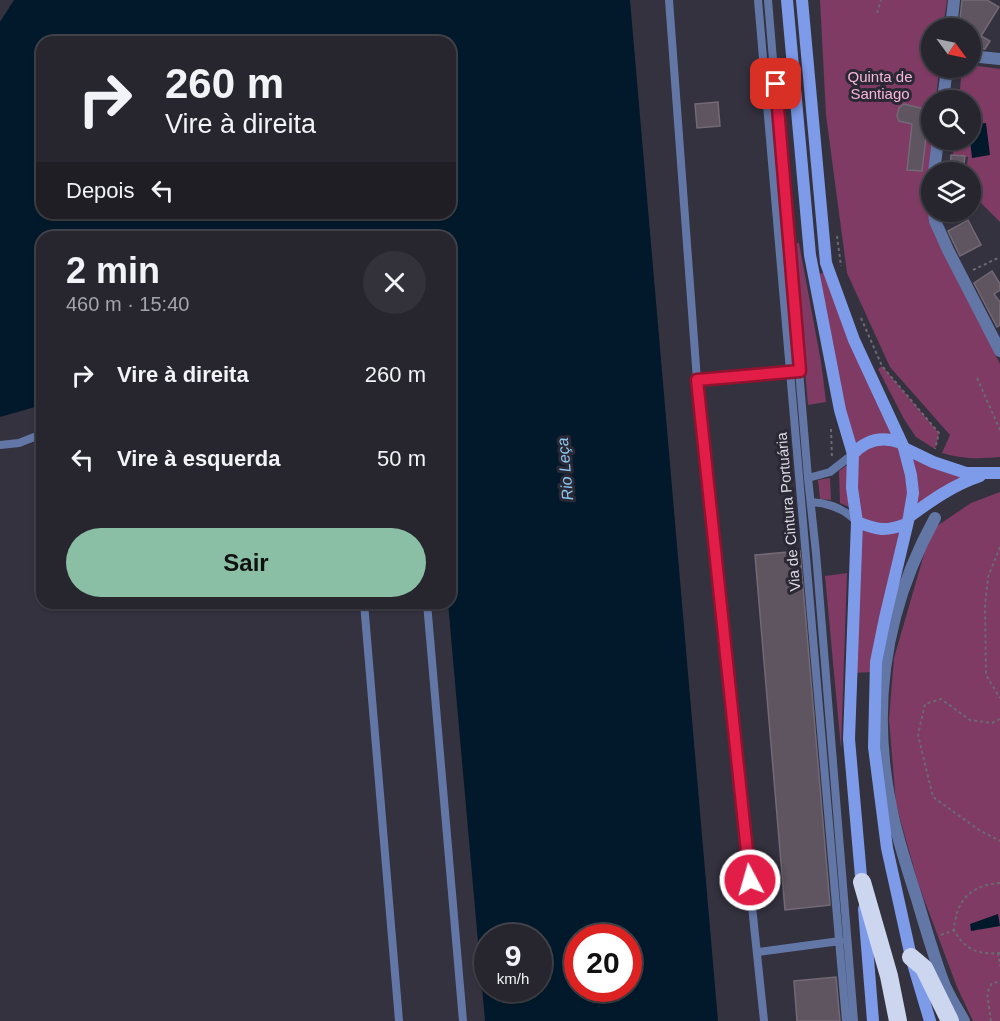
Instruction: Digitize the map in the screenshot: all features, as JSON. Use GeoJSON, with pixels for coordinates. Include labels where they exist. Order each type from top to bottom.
{"type":"FeatureCollection","features":[{"type":"Feature","properties":{"kind":"highway"},"geometry":{"type":"LineString","coordinates":[[862,882],[890,976],[898,1021]]}},
{"type":"Feature","properties":{"kind":"highway"},"geometry":{"type":"LineString","coordinates":[[911,957],[924,968],[950,1021]]}},
{"type":"Feature","properties":{"kind":"main road"},"geometry":{"type":"LineString","coordinates":[[787,0],[810,255],[840,410],[853,454],[852,488],[857,522],[849,739],[873,1021]]}},
{"type":"Feature","properties":{"kind":"main road"},"geometry":{"type":"LineString","coordinates":[[802,0],[826,263],[854,339],[902,446],[911,475],[913,493],[906,532],[876,662],[874,747],[887,848],[911,957],[930,1021]]}},
{"type":"Feature","properties":{"kind":"main road"},"geometry":{"type":"LineString","coordinates":[[853,454],[875,439],[892,439],[933,462],[966,473],[995,473]]}},
{"type":"Feature","properties":{"kind":"main road"},"geometry":{"type":"LineString","coordinates":[[857,522],[878,530],[889,530],[908,520],[935,498],[964,482],[995,473]]}},
{"type":"Feature","properties":{"kind":"street"},"geometry":{"type":"LineString","coordinates":[[952,18],[954,0]]}},
{"type":"Feature","properties":{"kind":"street"},"geometry":{"type":"LineString","coordinates":[[981,57],[1000,59]]}},
{"type":"Feature","properties":{"kind":"street"},"geometry":{"type":"LineString","coordinates":[[937,222],[1000,351]]}},
{"type":"Feature","properties":{"kind":"street"},"geometry":{"type":"LineString","coordinates":[[935,518],[918,552],[891,630],[882,683],[881,736],[891,806],[902,852],[944,983],[964,1021]]}},
{"type":"Feature","properties":{"kind":"lane"},"geometry":{"type":"LineString","coordinates":[[669,0],[697,380],[764,1021]]}},
{"type":"Feature","properties":{"kind":"lane","name":"Via de Cintura Portuária"},"geometry":{"type":"LineString","coordinates":[[758,0],[846,1021]]}},
{"type":"Feature","properties":{"kind":"lane","name":"Via de Cintura Portuária"},"geometry":{"type":"LineString","coordinates":[[768,0],[854,1021]]}},
{"type":"Feature","properties":{"kind":"lane"},"geometry":{"type":"LineString","coordinates":[[697,380],[800,371]]}},
{"type":"Feature","properties":{"kind":"lane"},"geometry":{"type":"LineString","coordinates":[[0,445],[19,443],[36,436]]}},
{"type":"Feature","properties":{"kind":"lane"},"geometry":{"type":"LineString","coordinates":[[808,478],[830,472],[853,454]]}},
{"type":"Feature","properties":{"kind":"lane"},"geometry":{"type":"LineString","coordinates":[[811,502],[834,506],[849,513],[857,522]]}},
{"type":"Feature","properties":{"kind":"lane"},"geometry":{"type":"LineString","coordinates":[[365,609],[399,1021]]}},
{"type":"Feature","properties":{"kind":"lane"},"geometry":{"type":"LineString","coordinates":[[429,609],[463,1021]]}},
{"type":"Feature","properties":{"kind":"lane"},"geometry":{"type":"LineString","coordinates":[[758,952],[840,941]]}},
{"type":"Feature","properties":{"kind":"path"},"geometry":{"type":"LineString","coordinates":[[877,13],[881,0]]}},
{"type":"Feature","properties":{"kind":"path"},"geometry":{"type":"LineString","coordinates":[[837,232],[841,267]]}},
{"type":"Feature","properties":{"kind":"path"},"geometry":{"type":"LineString","coordinates":[[961,275],[1000,257]]}},
{"type":"Feature","properties":{"kind":"path"},"geometry":{"type":"LineString","coordinates":[[860,318],[882,366],[939,433],[933,462]]}},
{"type":"Feature","properties":{"kind":"path"},"geometry":{"type":"LineString","coordinates":[[977,378],[1000,430]]}},
{"type":"Feature","properties":{"kind":"path"},"geometry":{"type":"LineString","coordinates":[[1000,547],[988,577],[985,606],[986,675],[1000,698]]}},
{"type":"Feature","properties":{"kind":"path"},"geometry":{"type":"LineString","coordinates":[[1000,719],[992,723],[970,720],[940,699],[925,704],[918,735],[933,797],[979,830],[1000,841]]}},
{"type":"Feature","properties":{"kind":"path"},"geometry":{"type":"LineString","coordinates":[[1000,883],[975,890],[966,896],[958,908],[954,930],[965,946],[973,951],[982,954],[999,953],[1000,966]]}},
{"type":"Feature","properties":{"kind":"path"},"geometry":{"type":"LineString","coordinates":[[991,1021],[987,993],[992,983],[1000,982]]}},
{"type":"Feature","properties":{"kind":"green space","name":"Quinta de Santiago"},"geometry":{"type":"Polygon","coordinates":[[[820,0],[947,0],[944,18],[921,18],[921,78],[938,78],[937,90],[921,90],[921,150],[931,150],[930,162],[921,162],[921,222],[932,222],[1000,364],[1000,457],[971,458],[942,453],[950,435],[890,367],[847,273],[826,115],[820,0]]]}},
{"type":"Feature","properties":{"kind":"green space"},"geometry":{"type":"Polygon","coordinates":[[[981,66],[1000,69],[1000,222],[981,203],[981,162],[967,162],[968,157],[953,155],[953,150],[981,150],[981,90],[960,90],[961,78],[981,78],[981,66]]]}},
{"type":"Feature","properties":{"kind":"green space"},"geometry":{"type":"Polygon","coordinates":[[[794,243],[799,243],[826,402],[808,405],[794,243]]]}},
{"type":"Feature","properties":{"kind":"green space"},"geometry":{"type":"Polygon","coordinates":[[[828,270],[901,443],[967,473],[909,517],[875,672],[851,673],[853,454],[814,277],[828,270]]]}},
{"type":"Feature","properties":{"kind":"green space"},"geometry":{"type":"Polygon","coordinates":[[[882,366],[939,433],[935,449],[916,437],[904,419],[878,369],[882,366]]]}},
{"type":"Feature","properties":{"kind":"green space"},"geometry":{"type":"Polygon","coordinates":[[[847,465],[849,507],[840,503],[839,471],[847,465]]]}},
{"type":"Feature","properties":{"kind":"green space"},"geometry":{"type":"Polygon","coordinates":[[[830,478],[831,500],[820,499],[818,480],[830,478]]]}},
{"type":"Feature","properties":{"kind":"green space"},"geometry":{"type":"Polygon","coordinates":[[[1000,492],[1000,1021],[973,1021],[957,987],[918,883],[896,804],[889,719],[894,658],[931,530],[971,503],[1000,492]]]}},
{"type":"Feature","properties":{"kind":"green space"},"geometry":{"type":"Polygon","coordinates":[[[847,573],[841,748],[825,576],[847,573]]]}},
{"type":"Feature","properties":{"kind":"water","name":"Rio Leça"},"geometry":{"type":"Polygon","coordinates":[[[14,0],[630,0],[718,1021],[485,1021],[483,1002],[552,1002],[552,924],[476,924],[449,609],[456,609],[456,231],[36,231],[36,407],[0,417],[0,22],[14,0]]]}},
{"type":"Feature","properties":{"kind":"water"},"geometry":{"type":"Polygon","coordinates":[[[986,123],[990,155],[972,158],[971,150],[981,150],[981,124],[986,123]]]}},
{"type":"Feature","properties":{"kind":"water"},"geometry":{"type":"Polygon","coordinates":[[[998,914],[1000,926],[971,931],[970,924],[998,914]]]}},
{"type":"Feature","properties":{"kind":"building"},"geometry":{"type":"Polygon","coordinates":[[[962,0],[987,0],[999,7],[981,36],[981,18],[960,18],[962,0]]]}},
{"type":"Feature","properties":{"kind":"building"},"geometry":{"type":"Polygon","coordinates":[[[981,36],[990,41],[985,49],[981,49],[981,36]]]}},
{"type":"Feature","properties":{"kind":"building"},"geometry":{"type":"Polygon","coordinates":[[[718,102],[720,126],[697,128],[695,104],[718,102]]]}},
{"type":"Feature","properties":{"kind":"building"},"geometry":{"type":"Polygon","coordinates":[[[904,104],[921,108],[921,150],[924,150],[921,171],[907,170],[912,124],[899,121],[897,116],[899,108],[904,104]]]}},
{"type":"Feature","properties":{"kind":"building"},"geometry":{"type":"Polygon","coordinates":[[[951,155],[965,156],[964,162],[951,162],[951,155]]]}},
{"type":"Feature","properties":{"kind":"building"},"geometry":{"type":"Polygon","coordinates":[[[964,222],[969,222],[981,245],[960,256],[948,231],[964,222]]]}},
{"type":"Feature","properties":{"kind":"building"},"geometry":{"type":"Polygon","coordinates":[[[992,271],[1000,284],[1000,290],[994,294],[1000,302],[1000,325],[997,327],[974,283],[992,271]]]}},
{"type":"Feature","properties":{"kind":"building"},"geometry":{"type":"Polygon","coordinates":[[[800,551],[830,905],[785,910],[755,555],[800,551]]]}},
{"type":"Feature","properties":{"kind":"building"},"geometry":{"type":"Polygon","coordinates":[[[836,977],[840,1021],[797,1021],[794,981],[836,977]]]}},
{"type":"Feature","properties":{"kind":"route"},"geometry":{"type":"LineString","coordinates":[[750,880],[697,380],[800,371],[776,84]]}}]}
